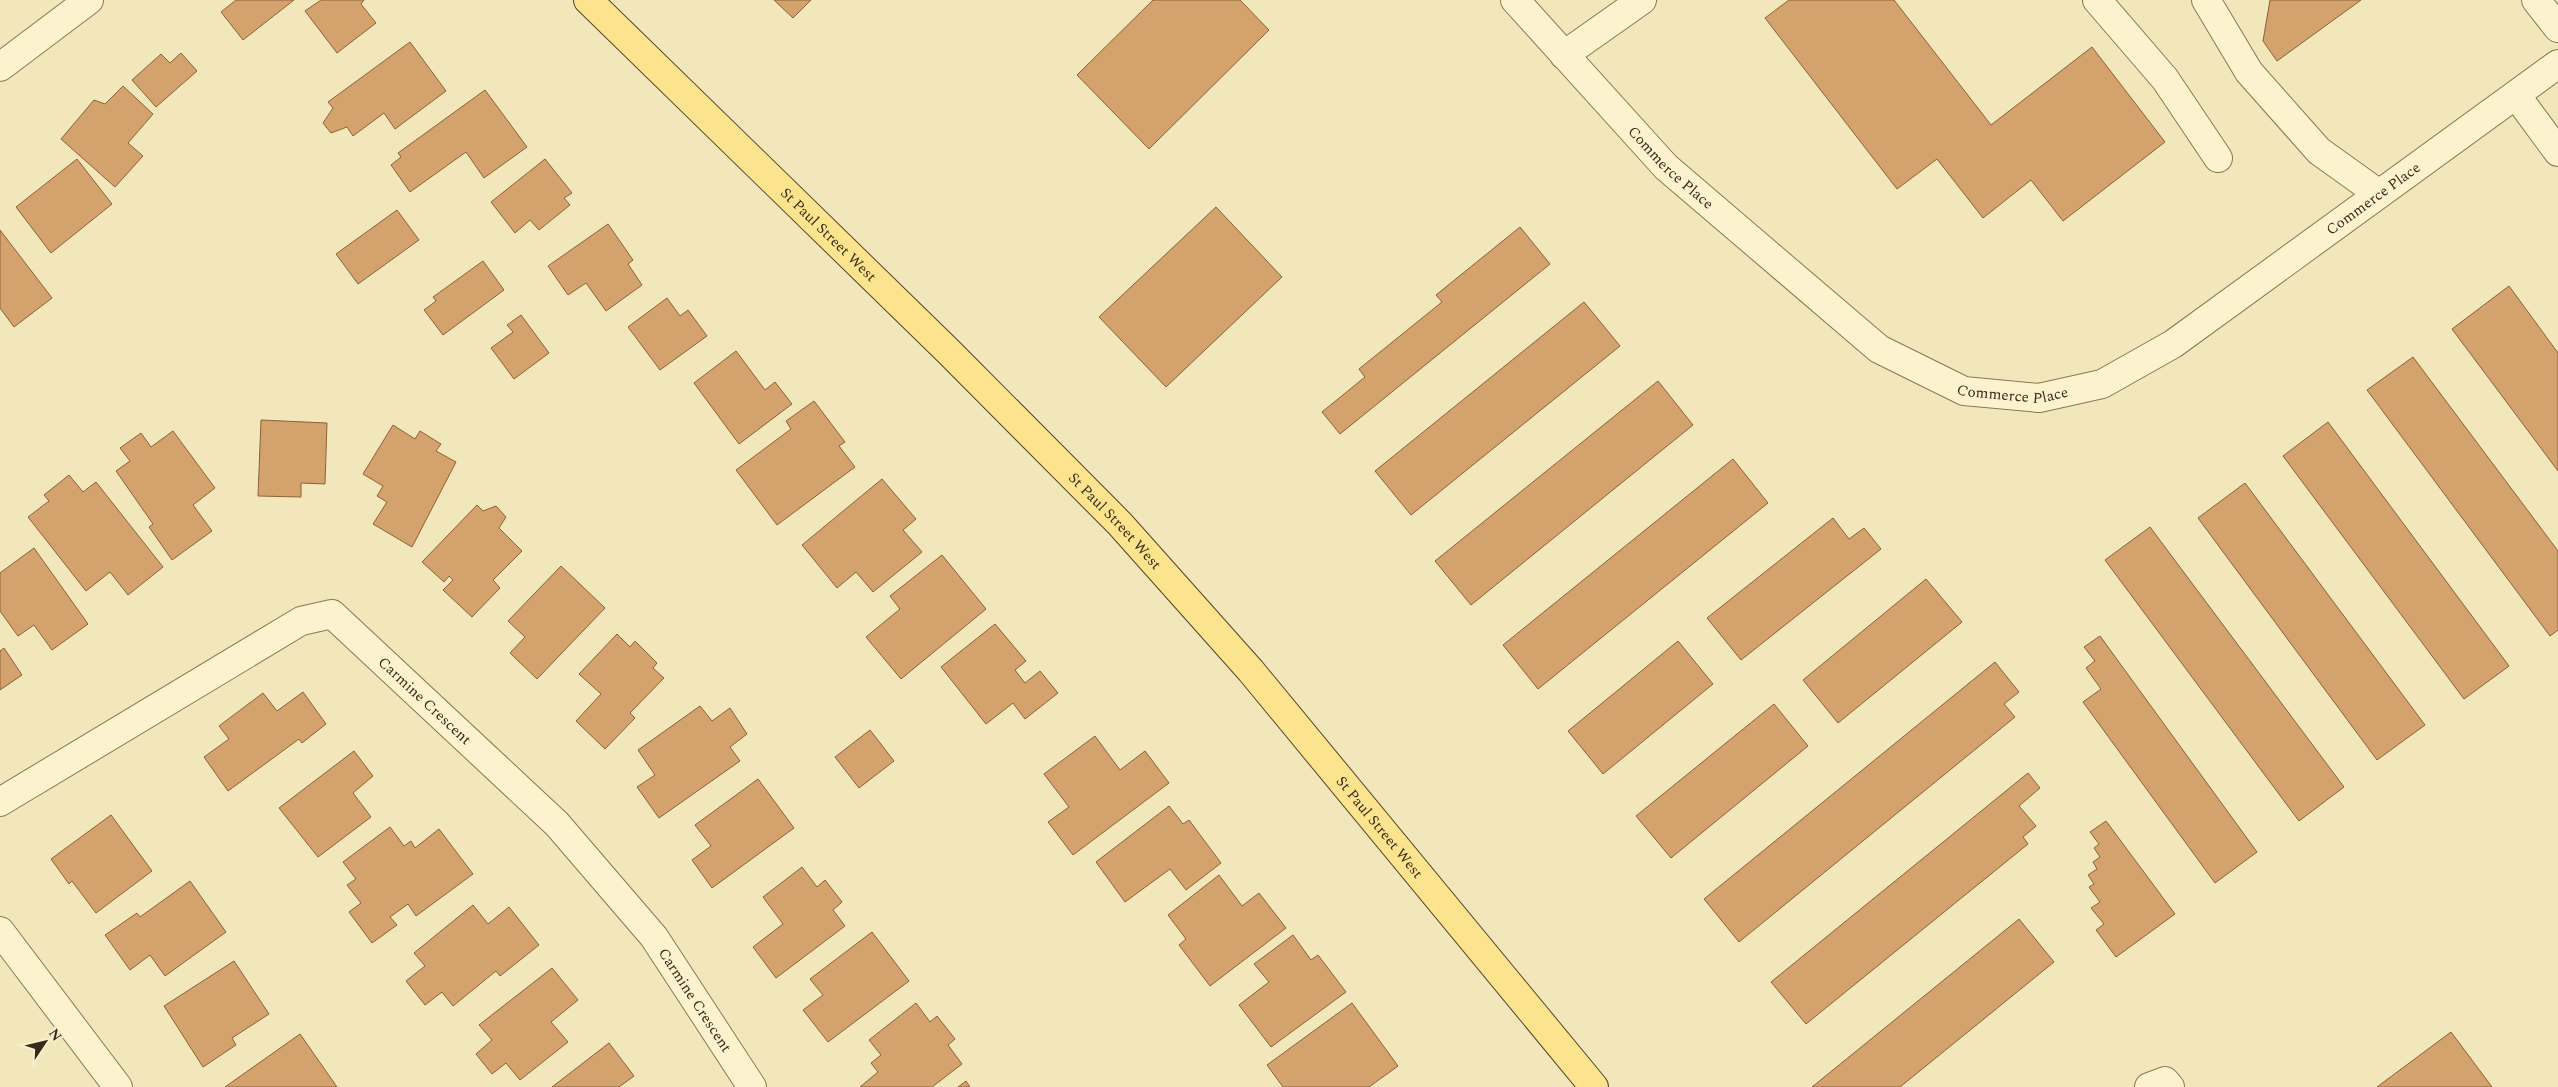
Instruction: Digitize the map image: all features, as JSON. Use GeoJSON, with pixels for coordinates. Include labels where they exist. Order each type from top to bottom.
{"type":"FeatureCollection","features":[{"type":"Feature","properties":{"kind":"main road","name":"St Paul Street West"},"geometry":{"type":"LineString","coordinates":[[588,0],[948,351],[1120,524],[1251,671],[1594,1087]]}},
{"type":"Feature","properties":{"kind":"street"},"geometry":{"type":"LineString","coordinates":[[0,67],[89,0]]}},
{"type":"Feature","properties":{"kind":"street","name":"Commerce Place"},"geometry":{"type":"LineString","coordinates":[[1514,0],[1666,167],[1879,349],[1964,391],[2039,398],[2102,384],[2173,344],[2558,64]]}},
{"type":"Feature","properties":{"kind":"street"},"geometry":{"type":"LineString","coordinates":[[1564,55],[1642,0]]}},
{"type":"Feature","properties":{"kind":"street"},"geometry":{"type":"LineString","coordinates":[[2097,0],[2165,79],[2218,158]]}},
{"type":"Feature","properties":{"kind":"street"},"geometry":{"type":"LineString","coordinates":[[2206,0],[2249,72],[2319,150],[2379,194]]}},
{"type":"Feature","properties":{"kind":"street"},"geometry":{"type":"LineString","coordinates":[[2536,0],[2558,28]]}},
{"type":"Feature","properties":{"kind":"street"},"geometry":{"type":"LineString","coordinates":[[2516,95],[2558,152]]}},
{"type":"Feature","properties":{"kind":"street","name":"Carmine Crescent"},"geometry":{"type":"LineString","coordinates":[[0,802],[302,622],[332,614],[558,824],[654,937],[752,1087]]}},
{"type":"Feature","properties":{"kind":"street"},"geometry":{"type":"LineString","coordinates":[[0,931],[118,1087]]}},
{"type":"Feature","properties":{"kind":"street"},"geometry":{"type":"LineString","coordinates":[[2149,1087],[2165,1080],[2170,1087]]}},
{"type":"Feature","properties":{"kind":"building"},"geometry":{"type":"Polygon","coordinates":[[[236,0],[294,0],[243,40],[221,12],[236,0]]]}},
{"type":"Feature","properties":{"kind":"building"},"geometry":{"type":"Polygon","coordinates":[[[321,0],[364,0],[361,4],[376,23],[337,53],[305,11],[321,0]]]}},
{"type":"Feature","properties":{"kind":"building"},"geometry":{"type":"Polygon","coordinates":[[[774,0],[811,0],[793,18],[774,0]]]}},
{"type":"Feature","properties":{"kind":"building"},"geometry":{"type":"Polygon","coordinates":[[[1153,0],[1240,0],[1269,30],[1149,149],[1077,75],[1153,0]]]}},
{"type":"Feature","properties":{"kind":"building"},"geometry":{"type":"Polygon","coordinates":[[[1789,0],[1894,0],[1991,125],[2092,47],[2165,142],[2063,221],[2031,180],[1983,218],[1937,159],[1897,189],[1765,18],[1789,0]]]}},
{"type":"Feature","properties":{"kind":"building"},"geometry":{"type":"Polygon","coordinates":[[[2270,0],[2361,0],[2277,61],[2263,41],[2270,0]]]}},
{"type":"Feature","properties":{"kind":"building"},"geometry":{"type":"Polygon","coordinates":[[[410,42],[446,91],[395,129],[384,113],[353,136],[347,127],[331,133],[323,123],[333,108],[328,102],[410,42]]]}},
{"type":"Feature","properties":{"kind":"building"},"geometry":{"type":"Polygon","coordinates":[[[181,53],[197,71],[156,107],[132,80],[161,54],[170,63],[181,53]]]}},
{"type":"Feature","properties":{"kind":"building"},"geometry":{"type":"Polygon","coordinates":[[[123,86],[153,114],[128,143],[143,156],[115,187],[61,139],[94,100],[105,104],[123,86]]]}},
{"type":"Feature","properties":{"kind":"building"},"geometry":{"type":"Polygon","coordinates":[[[485,90],[527,147],[484,178],[466,152],[410,192],[391,165],[401,157],[398,153],[485,90]]]}},
{"type":"Feature","properties":{"kind":"building"},"geometry":{"type":"Polygon","coordinates":[[[77,159],[112,204],[51,253],[16,207],[77,159]]]}},
{"type":"Feature","properties":{"kind":"building"},"geometry":{"type":"Polygon","coordinates":[[[545,159],[572,193],[564,198],[570,205],[539,230],[530,220],[515,233],[491,202],[545,159]]]}},
{"type":"Feature","properties":{"kind":"building"},"geometry":{"type":"Polygon","coordinates":[[[1216,207],[1282,277],[1166,387],[1099,317],[1216,207]]]}},
{"type":"Feature","properties":{"kind":"building"},"geometry":{"type":"Polygon","coordinates":[[[397,210],[419,240],[358,284],[336,254],[397,210]]]}},
{"type":"Feature","properties":{"kind":"building"},"geometry":{"type":"Polygon","coordinates":[[[608,224],[633,260],[628,264],[642,285],[606,311],[586,283],[568,295],[548,266],[608,224]]]}},
{"type":"Feature","properties":{"kind":"building"},"geometry":{"type":"Polygon","coordinates":[[[1520,227],[1550,264],[1340,434],[1322,412],[1365,377],[1359,369],[1442,302],[1436,295],[1520,227]]]}},
{"type":"Feature","properties":{"kind":"building"},"geometry":{"type":"Polygon","coordinates":[[[0,230],[52,298],[14,327],[0,308],[0,230]]]}},
{"type":"Feature","properties":{"kind":"building"},"geometry":{"type":"Polygon","coordinates":[[[483,261],[504,290],[443,335],[424,310],[436,301],[433,297],[483,261]]]}},
{"type":"Feature","properties":{"kind":"building"},"geometry":{"type":"Polygon","coordinates":[[[2509,286],[2558,353],[2558,471],[2452,329],[2509,286]]]}},
{"type":"Feature","properties":{"kind":"building"},"geometry":{"type":"Polygon","coordinates":[[[667,298],[680,316],[688,310],[707,336],[660,370],[628,327],[667,298]]]}},
{"type":"Feature","properties":{"kind":"building"},"geometry":{"type":"Polygon","coordinates":[[[1584,302],[1620,346],[1411,515],[1375,471],[1584,302]]]}},
{"type":"Feature","properties":{"kind":"building"},"geometry":{"type":"Polygon","coordinates":[[[521,315],[549,353],[514,379],[491,348],[513,332],[507,325],[521,315]]]}},
{"type":"Feature","properties":{"kind":"building"},"geometry":{"type":"Polygon","coordinates":[[[736,351],[765,390],[775,382],[792,404],[739,444],[694,383],[736,351]]]}},
{"type":"Feature","properties":{"kind":"building"},"geometry":{"type":"Polygon","coordinates":[[[2413,357],[2558,551],[2558,630],[2550,636],[2367,390],[2413,357]]]}},
{"type":"Feature","properties":{"kind":"building"},"geometry":{"type":"Polygon","coordinates":[[[1658,381],[1693,425],[1471,605],[1435,561],[1658,381]]]}},
{"type":"Feature","properties":{"kind":"building"},"geometry":{"type":"Polygon","coordinates":[[[814,401],[845,442],[839,446],[855,467],[777,525],[736,470],[791,429],[786,421],[814,401]]]}},
{"type":"Feature","properties":{"kind":"building"},"geometry":{"type":"Polygon","coordinates":[[[261,420],[327,423],[325,484],[301,483],[301,497],[258,496],[261,420]]]}},
{"type":"Feature","properties":{"kind":"building"},"geometry":{"type":"Polygon","coordinates":[[[2328,422],[2509,666],[2464,699],[2283,456],[2328,422]]]}},
{"type":"Feature","properties":{"kind":"building"},"geometry":{"type":"Polygon","coordinates":[[[393,425],[415,439],[420,431],[441,444],[436,451],[456,462],[412,547],[373,524],[387,502],[377,496],[383,486],[363,474],[393,425]]]}},
{"type":"Feature","properties":{"kind":"building"},"geometry":{"type":"Polygon","coordinates":[[[173,431],[215,488],[193,505],[212,531],[172,560],[149,527],[153,524],[116,471],[130,461],[120,448],[141,433],[151,447],[173,431]]]}},
{"type":"Feature","properties":{"kind":"building"},"geometry":{"type":"Polygon","coordinates":[[[1733,459],[1768,503],[1538,689],[1503,645],[1733,459]]]}},
{"type":"Feature","properties":{"kind":"building"},"geometry":{"type":"Polygon","coordinates":[[[69,475],[83,492],[96,482],[163,567],[128,595],[110,572],[86,591],[28,517],[49,501],[44,495],[69,475]]]}},
{"type":"Feature","properties":{"kind":"building"},"geometry":{"type":"Polygon","coordinates":[[[882,479],[916,519],[903,530],[922,552],[873,592],[856,572],[837,588],[802,545],[882,479]]]}},
{"type":"Feature","properties":{"kind":"building"},"geometry":{"type":"Polygon","coordinates":[[[2245,483],[2425,725],[2377,760],[2198,518],[2245,483]]]}},
{"type":"Feature","properties":{"kind":"building"},"geometry":{"type":"Polygon","coordinates":[[[477,505],[483,511],[496,506],[506,517],[499,528],[522,551],[493,580],[500,588],[472,617],[443,590],[453,580],[449,576],[444,582],[422,562],[477,505]]]}},
{"type":"Feature","properties":{"kind":"building"},"geometry":{"type":"Polygon","coordinates":[[[1833,518],[1849,539],[1864,528],[1881,549],[1741,660],[1707,618],[1833,518]]]}},
{"type":"Feature","properties":{"kind":"building"},"geometry":{"type":"Polygon","coordinates":[[[2150,527],[2344,787],[2299,821],[2105,560],[2150,527]]]}},
{"type":"Feature","properties":{"kind":"building"},"geometry":{"type":"Polygon","coordinates":[[[34,548],[88,624],[52,650],[34,625],[18,636],[0,611],[0,573],[34,548]]]}},
{"type":"Feature","properties":{"kind":"building"},"geometry":{"type":"Polygon","coordinates":[[[942,555],[986,609],[901,679],[866,637],[900,609],[890,596],[942,555]]]}},
{"type":"Feature","properties":{"kind":"building"},"geometry":{"type":"Polygon","coordinates":[[[561,566],[605,608],[537,679],[510,653],[525,637],[508,621],[561,566]]]}},
{"type":"Feature","properties":{"kind":"building"},"geometry":{"type":"Polygon","coordinates":[[[1926,579],[1962,622],[1838,723],[1803,680],[1926,579]]]}},
{"type":"Feature","properties":{"kind":"building"},"geometry":{"type":"Polygon","coordinates":[[[995,624],[1026,661],[1015,670],[1025,683],[1040,671],[1058,693],[1025,719],[1013,703],[986,724],[941,667],[995,624]]]}},
{"type":"Feature","properties":{"kind":"building"},"geometry":{"type":"Polygon","coordinates":[[[617,634],[630,647],[635,641],[657,663],[653,668],[664,678],[630,713],[635,718],[605,749],[576,721],[601,694],[579,674],[617,634]]]}},
{"type":"Feature","properties":{"kind":"building"},"geometry":{"type":"Polygon","coordinates":[[[2100,636],[2257,852],[2215,883],[2083,702],[2101,689],[2086,668],[2095,661],[2084,647],[2100,636]]]}},
{"type":"Feature","properties":{"kind":"building"},"geometry":{"type":"Polygon","coordinates":[[[1678,641],[1713,684],[1603,774],[1568,731],[1678,641]]]}},
{"type":"Feature","properties":{"kind":"building"},"geometry":{"type":"Polygon","coordinates":[[[4,648],[22,675],[0,690],[0,651],[4,648]]]}},
{"type":"Feature","properties":{"kind":"building"},"geometry":{"type":"Polygon","coordinates":[[[1995,662],[2019,692],[2004,704],[2015,717],[1739,942],[1704,899],[1995,662]]]}},
{"type":"Feature","properties":{"kind":"building"},"geometry":{"type":"Polygon","coordinates":[[[303,692],[326,724],[302,743],[299,739],[228,791],[204,757],[229,739],[219,726],[263,693],[277,711],[303,692]]]}},
{"type":"Feature","properties":{"kind":"building"},"geometry":{"type":"Polygon","coordinates":[[[1774,704],[1808,746],[1671,858],[1636,816],[1774,704]]]}},
{"type":"Feature","properties":{"kind":"building"},"geometry":{"type":"Polygon","coordinates":[[[700,706],[712,721],[730,708],[747,734],[730,747],[740,761],[659,818],[637,787],[655,775],[638,750],[700,706]]]}},
{"type":"Feature","properties":{"kind":"building"},"geometry":{"type":"Polygon","coordinates":[[[870,730],[894,761],[859,788],[835,757],[870,730]]]}},
{"type":"Feature","properties":{"kind":"building"},"geometry":{"type":"Polygon","coordinates":[[[1095,736],[1120,770],[1145,751],[1169,783],[1073,855],[1048,822],[1069,807],[1044,774],[1095,736]]]}},
{"type":"Feature","properties":{"kind":"building"},"geometry":{"type":"Polygon","coordinates":[[[354,751],[373,776],[353,793],[371,817],[318,857],[279,808],[354,751]]]}},
{"type":"Feature","properties":{"kind":"building"},"geometry":{"type":"Polygon","coordinates":[[[2028,773],[2040,788],[2019,806],[2036,826],[2023,837],[2028,844],[1806,1024],[1771,982],[2028,773]]]}},
{"type":"Feature","properties":{"kind":"building"},"geometry":{"type":"Polygon","coordinates":[[[758,779],[794,828],[712,888],[692,860],[711,846],[695,825],[758,779]]]}},
{"type":"Feature","properties":{"kind":"building"},"geometry":{"type":"Polygon","coordinates":[[[1169,806],[1183,824],[1189,820],[1221,863],[1186,890],[1170,869],[1125,902],[1096,862],[1169,806]]]}},
{"type":"Feature","properties":{"kind":"building"},"geometry":{"type":"Polygon","coordinates":[[[111,815],[152,871],[96,913],[72,881],[69,884],[51,859],[111,815]]]}},
{"type":"Feature","properties":{"kind":"building"},"geometry":{"type":"Polygon","coordinates":[[[2106,821],[2175,914],[2116,957],[2096,930],[2104,924],[2091,908],[2100,902],[2089,887],[2094,884],[2088,875],[2097,869],[2093,862],[2100,857],[2094,848],[2099,844],[2090,832],[2106,821]]]}},
{"type":"Feature","properties":{"kind":"building"},"geometry":{"type":"Polygon","coordinates":[[[390,827],[404,846],[411,841],[415,848],[439,829],[473,874],[416,916],[408,904],[390,917],[397,925],[372,943],[349,912],[361,903],[347,885],[356,879],[343,862],[390,827]]]}},
{"type":"Feature","properties":{"kind":"building"},"geometry":{"type":"Polygon","coordinates":[[[802,867],[817,887],[825,880],[842,902],[833,910],[845,926],[776,978],[753,947],[783,924],[763,897],[802,867]]]}},
{"type":"Feature","properties":{"kind":"building"},"geometry":{"type":"Polygon","coordinates":[[[1219,875],[1242,906],[1259,893],[1286,928],[1210,986],[1179,945],[1186,939],[1168,915],[1219,875]]]}},
{"type":"Feature","properties":{"kind":"building"},"geometry":{"type":"Polygon","coordinates":[[[190,881],[226,932],[165,976],[150,955],[130,970],[105,935],[137,913],[140,917],[190,881]]]}},
{"type":"Feature","properties":{"kind":"building"},"geometry":{"type":"Polygon","coordinates":[[[473,905],[488,924],[509,907],[539,945],[500,976],[496,971],[453,1006],[442,992],[425,1005],[406,981],[425,966],[414,953],[473,905]]]}},
{"type":"Feature","properties":{"kind":"building"},"geometry":{"type":"Polygon","coordinates":[[[2019,919],[2054,962],[1900,1087],[1812,1087],[2019,919]]]}},
{"type":"Feature","properties":{"kind":"building"},"geometry":{"type":"Polygon","coordinates":[[[872,932],[909,981],[828,1042],[803,1010],[823,995],[810,979],[872,932]]]}},
{"type":"Feature","properties":{"kind":"building"},"geometry":{"type":"Polygon","coordinates":[[[1293,935],[1311,960],[1318,955],[1346,992],[1271,1047],[1239,1005],[1269,982],[1254,964],[1293,935]]]}},
{"type":"Feature","properties":{"kind":"building"},"geometry":{"type":"Polygon","coordinates":[[[234,961],[269,1014],[232,1038],[236,1045],[203,1067],[164,1006],[234,961]]]}},
{"type":"Feature","properties":{"kind":"building"},"geometry":{"type":"Polygon","coordinates":[[[552,968],[578,1000],[551,1022],[568,1042],[520,1080],[506,1063],[492,1074],[476,1054],[492,1040],[479,1025],[552,968]]]}},
{"type":"Feature","properties":{"kind":"building"},"geometry":{"type":"Polygon","coordinates":[[[916,1003],[930,1022],[937,1016],[955,1039],[948,1045],[962,1064],[932,1087],[860,1087],[878,1072],[871,1063],[881,1055],[869,1040],[916,1003]]]}},
{"type":"Feature","properties":{"kind":"building"},"geometry":{"type":"Polygon","coordinates":[[[1352,1003],[1398,1066],[1369,1087],[1283,1087],[1267,1065],[1352,1003]]]}},
{"type":"Feature","properties":{"kind":"building"},"geometry":{"type":"Polygon","coordinates":[[[2451,1032],[2492,1087],[2377,1087],[2451,1032]]]}},
{"type":"Feature","properties":{"kind":"building"},"geometry":{"type":"Polygon","coordinates":[[[300,1034],[337,1087],[225,1087],[300,1034]]]}},
{"type":"Feature","properties":{"kind":"building"},"geometry":{"type":"Polygon","coordinates":[[[609,1043],[634,1076],[619,1087],[552,1087],[609,1043]]]}},
{"type":"Feature","properties":{"kind":"building"},"geometry":{"type":"Polygon","coordinates":[[[966,1081],[970,1087],[958,1087],[966,1081]]]}}]}
